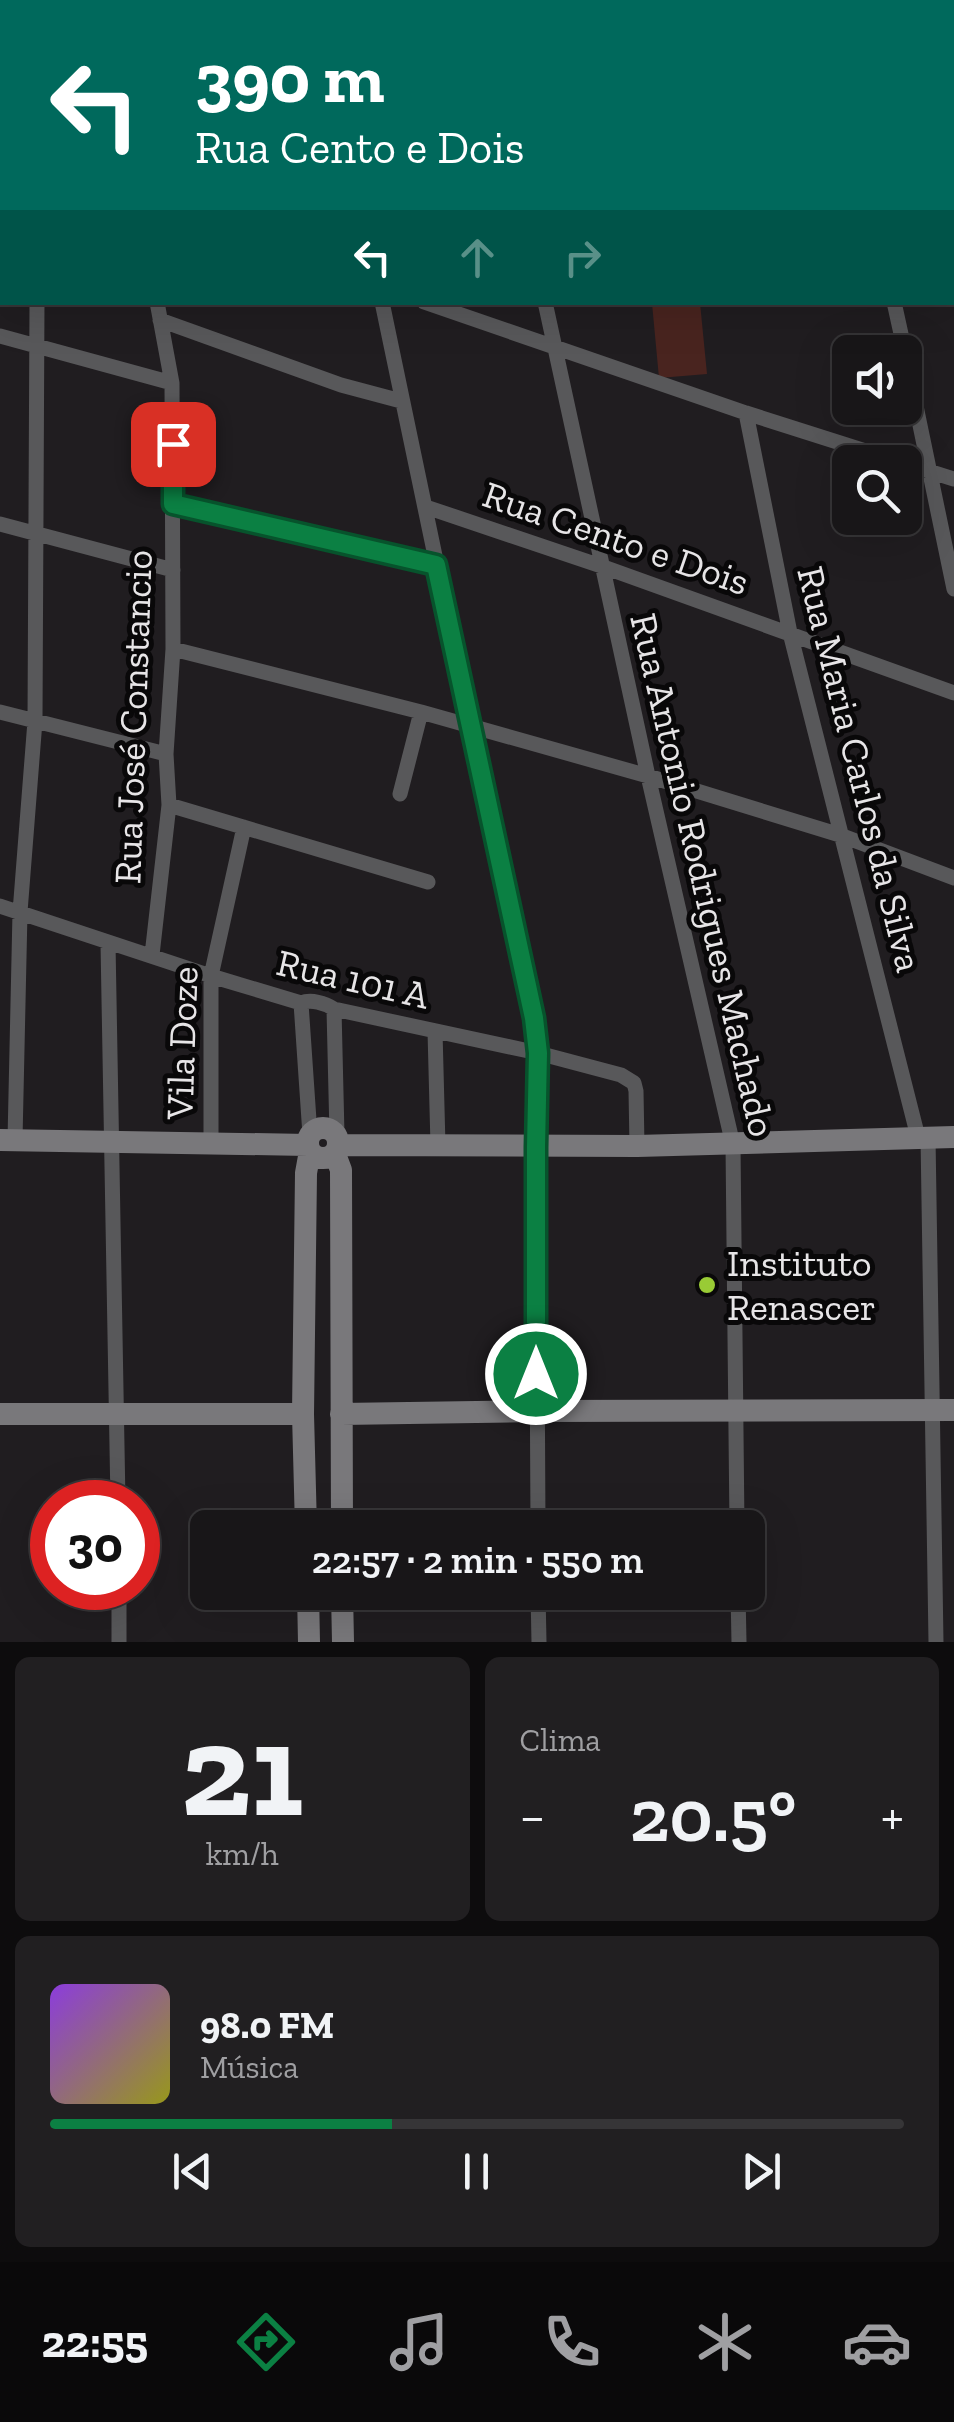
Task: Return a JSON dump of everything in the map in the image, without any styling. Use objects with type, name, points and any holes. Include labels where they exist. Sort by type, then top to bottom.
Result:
[{"type":"main road","points":[[310,1144],[321,1159],[337,1144],[734,1145],[954,1137]]},
{"type":"main road","points":[[8,1140],[310,1144]]},
{"type":"main road","points":[[306,1510],[303,1414],[306,1173],[310,1144]]},
{"type":"main road","points":[[337,1144],[341,1170],[342,1510]]},
{"type":"main road","points":[[303,1414],[311,1399],[322,1395],[334,1399],[341,1414]]},
{"type":"main road","points":[[341,1414],[944,1410]]},
{"type":"main road","points":[[0,1414],[303,1414]]},
{"type":"main road","points":[[308,1610],[309,1642]]},
{"type":"main road","points":[[342,1610],[342,1642]]},
{"type":"street","points":[[8,1140],[35,721],[37,305]]},
{"type":"street","name":"Rua José Constancio","points":[[152,955],[169,806],[166,754],[173,649],[172,383],[158,305]]},
{"type":"street","points":[[383,305],[534,1018],[538,1053],[538,1510]]},
{"type":"street","points":[[433,305],[746,413],[954,479]]},
{"type":"street","name":"Rua Antonio Rodrigues Machado","points":[[545,305],[734,1145],[737,1510]]},
{"type":"street","points":[[895,305],[901,335]]},
{"type":"street","points":[[160,320],[341,385],[401,401]]},
{"type":"street","points":[[0,336],[172,383]]},
{"type":"street","name":"Rua Maria Carlos da Silva","points":[[746,413],[790,634],[840,835],[923,1137],[944,1410],[936,1642]]},
{"type":"street","points":[[921,425],[954,589]]},
{"type":"street","points":[[173,504],[436,565]]},
{"type":"street","name":"Rua Cento e Dois","points":[[426,507],[954,693]]},
{"type":"street","points":[[0,524],[173,570]]},
{"type":"street","points":[[173,649],[470,725],[648,776],[840,835],[954,878]]},
{"type":"street","points":[[0,712],[166,754]]},
{"type":"street","points":[[400,794],[421,712]]},
{"type":"street","points":[[169,806],[428,882]]},
{"type":"street","name":"Vila Doze","points":[[211,1144],[211,976],[244,827]]},
{"type":"street","name":"Rua 101 A","points":[[0,906],[301,1003],[324,1004],[538,1053],[630,1079],[636,1091],[637,1146]]},
{"type":"street","points":[[108,942],[118,1480]]},
{"type":"street","points":[[301,1003],[310,1144]]},
{"type":"street","points":[[334,1009],[337,1144]]},
{"type":"street","points":[[435,1031],[438,1146]]},
{"type":"street","points":[[119,1610],[120,1642]]},
{"type":"street","points":[[538,1610],[539,1642]]},
{"type":"street","points":[[739,1610],[740,1642]]},
{"type":"shaded area","points":[[652,305],[700,305],[707,374],[659,378]]},
{"type":"place","name":"Instituto Renascer","points":[[707,1285]]},
{"type":"route","points":[[173,444],[173,504],[436,565],[534,1018],[538,1053],[536,1374]]}]
